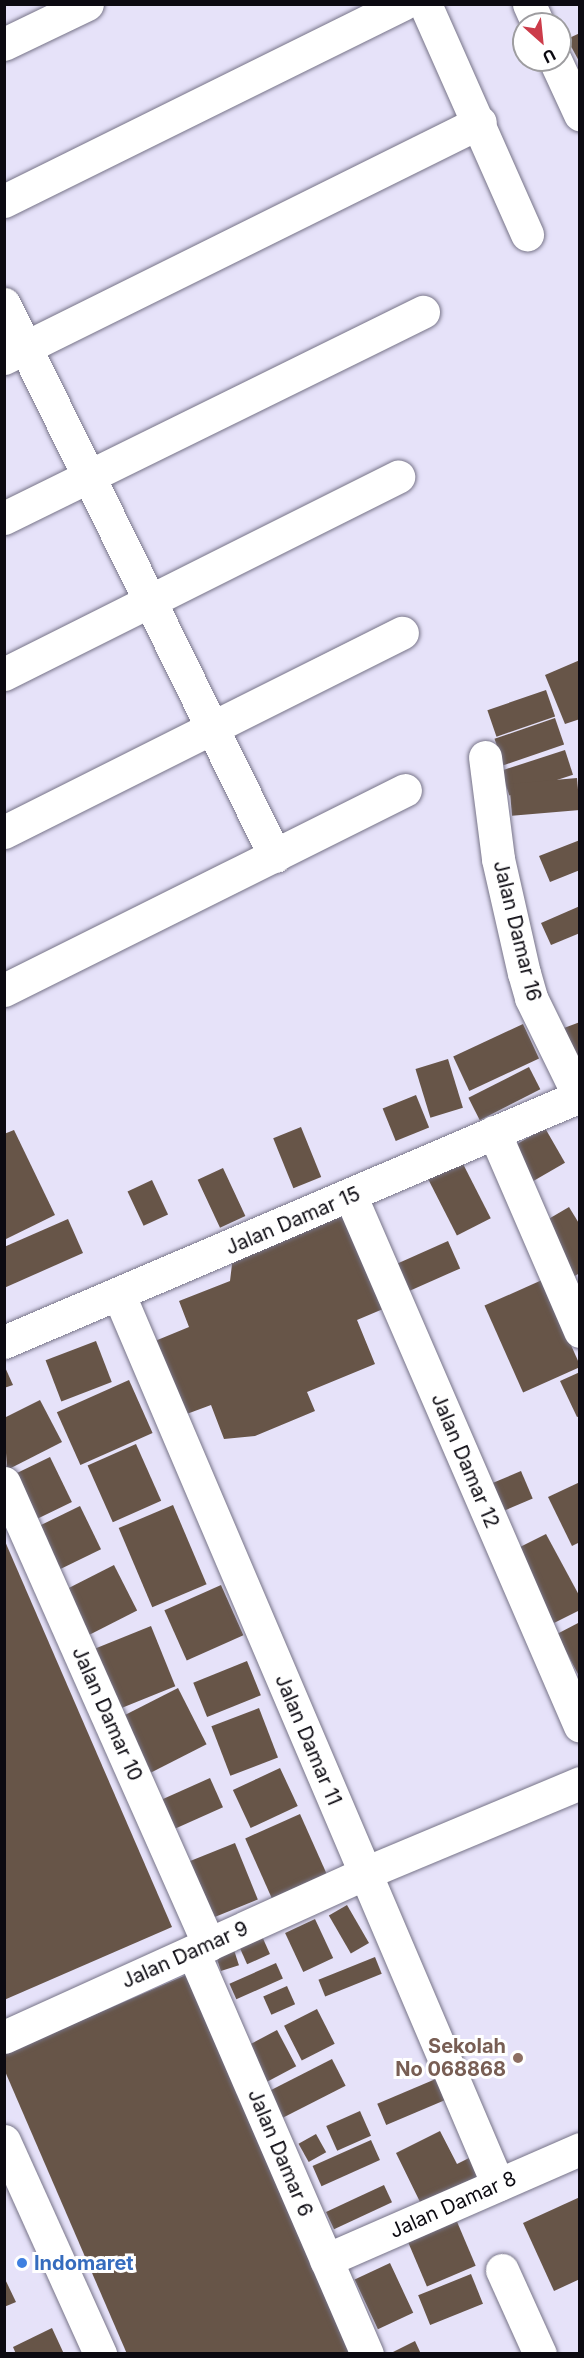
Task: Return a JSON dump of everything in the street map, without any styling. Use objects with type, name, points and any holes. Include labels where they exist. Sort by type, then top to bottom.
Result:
[{"type":"street","points":[[4,44],[87,4]]},
{"type":"street","points":[[4,201],[402,4]]},
{"type":"street","points":[[425,4],[480,122],[527,234]]},
{"type":"street","points":[[560,72],[579,114]]},
{"type":"street","points":[[15,353],[480,122]]},
{"type":"street","points":[[4,304],[15,353],[88,477],[274,856]]},
{"type":"street","points":[[4,518],[423,312]]},
{"type":"street","points":[[4,674],[398,477]]},
{"type":"street","points":[[4,832],[402,633]]},
{"type":"street","name":"Jalan Damar 16","points":[[485,758],[498,859],[524,973],[531,998],[579,1096]]},
{"type":"street","points":[[4,990],[405,790]]},
{"type":"street","name":"Jalan Damar 15","points":[[4,1342],[351,1197],[579,1096]]},
{"type":"street","points":[[494,1132],[579,1331]]},
{"type":"street","name":"Jalan Damar 12","points":[[351,1197],[579,1726]]},
{"type":"street","name":"Jalan Damar 11","points":[[118,1295],[498,2185]]},
{"type":"street","name":"Jalan Damar 10","points":[[4,1483],[201,1948]]},
{"type":"street","name":"Jalan Damar 9","points":[[4,2037],[365,1873],[579,1783]]},
{"type":"street","name":"Jalan Damar 6","points":[[201,1948],[367,2354]]},
{"type":"street","points":[[6,2147],[99,2354]]},
{"type":"street","name":"Jalan Damar 8","points":[[327,2260],[579,2149]]},
{"type":"street","points":[[502,2270],[540,2354]]},
{"type":"building","points":[[580,33],[580,63],[572,48],[572,37]]},
{"type":"building","points":[[580,660],[580,719],[565,724],[545,675]]},
{"type":"building","points":[[546,690],[555,716],[496,737],[487,710]]},
{"type":"building","points":[[555,718],[564,744],[504,765],[494,739]]},
{"type":"building","points":[[565,750],[573,775],[509,795],[501,771]]},
{"type":"building","points":[[577,778],[580,810],[512,816],[509,784]]},
{"type":"building","points":[[580,840],[580,870],[550,882],[539,856]]},
{"type":"building","points":[[580,906],[580,933],[551,945],[541,923]]},
{"type":"building","points":[[580,1022],[580,1065],[564,1028]]},
{"type":"building","points":[[523,1024],[539,1058],[469,1091],[453,1057]]},
{"type":"building","points":[[448,1059],[463,1108],[430,1118],[415,1069]]},
{"type":"building","points":[[529,1067],[540,1089],[480,1120],[468,1098]]},
{"type":"building","points":[[416,1095],[429,1127],[396,1141],[383,1108]]},
{"type":"building","points":[[301,1127],[321,1177],[293,1188],[273,1138]]},
{"type":"building","points":[[545,1128],[565,1163],[528,1184],[508,1150]]},
{"type":"building","points":[[14,1130],[55,1215],[4,1240],[4,1134]]},
{"type":"building","points":[[459,1156],[491,1218],[457,1236],[425,1173]]},
{"type":"building","points":[[223,1168],[245,1216],[220,1228],[198,1180]]},
{"type":"building","points":[[152,1180],[168,1214],[144,1226],[128,1191]]},
{"type":"building","points":[[569,1207],[580,1225],[580,1273],[571,1278],[540,1224]]},
{"type":"building","points":[[342,1211],[383,1309],[357,1320],[375,1364],[307,1392],[315,1411],[255,1436],[224,1439],[211,1405],[184,1415],[155,1341],[189,1327],[179,1301],[230,1281],[233,1256]]},
{"type":"building","points":[[68,1219],[83,1253],[4,1288],[4,1247]]},
{"type":"building","points":[[448,1241],[460,1268],[404,1294],[391,1266]]},
{"type":"building","points":[[542,1280],[580,1367],[523,1392],[484,1306]]},
{"type":"building","points":[[96,1341],[112,1382],[61,1401],[46,1360]]},
{"type":"building","points":[[4,1365],[13,1385],[4,1388]]},
{"type":"building","points":[[580,1372],[580,1416],[577,1417],[560,1381]]},
{"type":"building","points":[[129,1380],[153,1433],[80,1465],[57,1412]]},
{"type":"building","points":[[40,1400],[62,1442],[7,1470],[4,1418]]},
{"type":"building","points":[[136,1444],[161,1501],[113,1522],[88,1466]]},
{"type":"building","points":[[50,1457],[72,1502],[33,1521],[11,1476]]},
{"type":"building","points":[[521,1471],[533,1499],[498,1513],[486,1486]]},
{"type":"building","points":[[580,1482],[580,1542],[572,1546],[548,1497]]},
{"type":"building","points":[[173,1505],[207,1584],[152,1607],[119,1528]]},
{"type":"building","points":[[80,1506],[101,1549],[54,1572],[33,1529]]},
{"type":"building","points":[[546,1534],[580,1597],[580,1610],[554,1623],[514,1550]]},
{"type":"building","points":[[4,1539],[172,1927],[4,2000]]},
{"type":"building","points":[[114,1565],[137,1610],[85,1637],[61,1592]]},
{"type":"building","points":[[221,1585],[243,1635],[187,1660],[164,1610]]},
{"type":"building","points":[[580,1622],[580,1678],[557,1634]]},
{"type":"building","points":[[151,1626],[175,1686],[114,1711],[90,1651]]},
{"type":"building","points":[[247,1661],[261,1695],[207,1717],[193,1683]]},
{"type":"building","points":[[178,1688],[207,1744],[149,1774],[120,1718]]},
{"type":"building","points":[[259,1708],[278,1757],[230,1776],[211,1726]]},
{"type":"building","points":[[280,1768],[298,1806],[251,1828],[233,1790]]},
{"type":"building","points":[[210,1778],[223,1807],[168,1832],[155,1802]]},
{"type":"building","points":[[300,1814],[328,1877],[273,1901],[245,1838]]},
{"type":"building","points":[[235,1843],[258,1900],[203,1922],[180,1865]]},
{"type":"building","points":[[347,1905],[369,1943],[351,1954],[329,1916]]},
{"type":"building","points":[[315,1919],[333,1958],[303,1972],[285,1933]]},
{"type":"building","points":[[261,1934],[270,1954],[247,1964],[238,1944]]},
{"type":"building","points":[[234,1950],[239,1965],[221,1971],[216,1956]]},
{"type":"building","points":[[375,1957],[382,1974],[325,1997],[318,1980]]},
{"type":"building","points":[[276,1963],[283,1979],[236,1999],[229,1984]]},
{"type":"building","points":[[186,1975],[350,2354],[127,2354],[4,2069],[4,2054]]},
{"type":"building","points":[[287,1986],[295,2004],[271,2015],[263,1997]]},
{"type":"building","points":[[317,2009],[335,2044],[302,2061],[284,2026]]},
{"type":"building","points":[[277,2030],[296,2066],[267,2082],[248,2045]]},
{"type":"building","points":[[332,2059],[346,2086],[278,2120],[264,2094]]},
{"type":"building","points":[[438,2078],[447,2099],[386,2125],[377,2104]]},
{"type":"building","points":[[360,2111],[371,2136],[337,2151],[326,2126]]},
{"type":"building","points":[[440,2131],[457,2164],[473,2156],[483,2176],[422,2206],[396,2153]]},
{"type":"building","points":[[316,2134],[326,2152],[309,2162],[299,2144]]},
{"type":"building","points":[[371,2140],[380,2160],[321,2186],[313,2166]]},
{"type":"building","points":[[384,2185],[392,2202],[334,2229],[326,2212]]},
{"type":"building","points":[[580,2197],[580,2279],[554,2291],[523,2223]]},
{"type":"building","points":[[455,2217],[476,2266],[427,2286],[406,2238]]},
{"type":"building","points":[[390,2263],[413,2313],[378,2329],[355,2279]]},
{"type":"building","points":[[471,2274],[483,2304],[430,2325],[418,2295]]},
{"type":"building","points":[[4,2277],[16,2302],[4,2307]]},
{"type":"building","points":[[52,2328],[64,2354],[16,2354],[13,2347]]},
{"type":"building","points":[[415,2341],[421,2354],[389,2354]]},
{"type":"place","name":"Sekolah No 068868","points":[[518,2058]]},
{"type":"place","name":"Indomaret","points":[[22,2263]]}]
